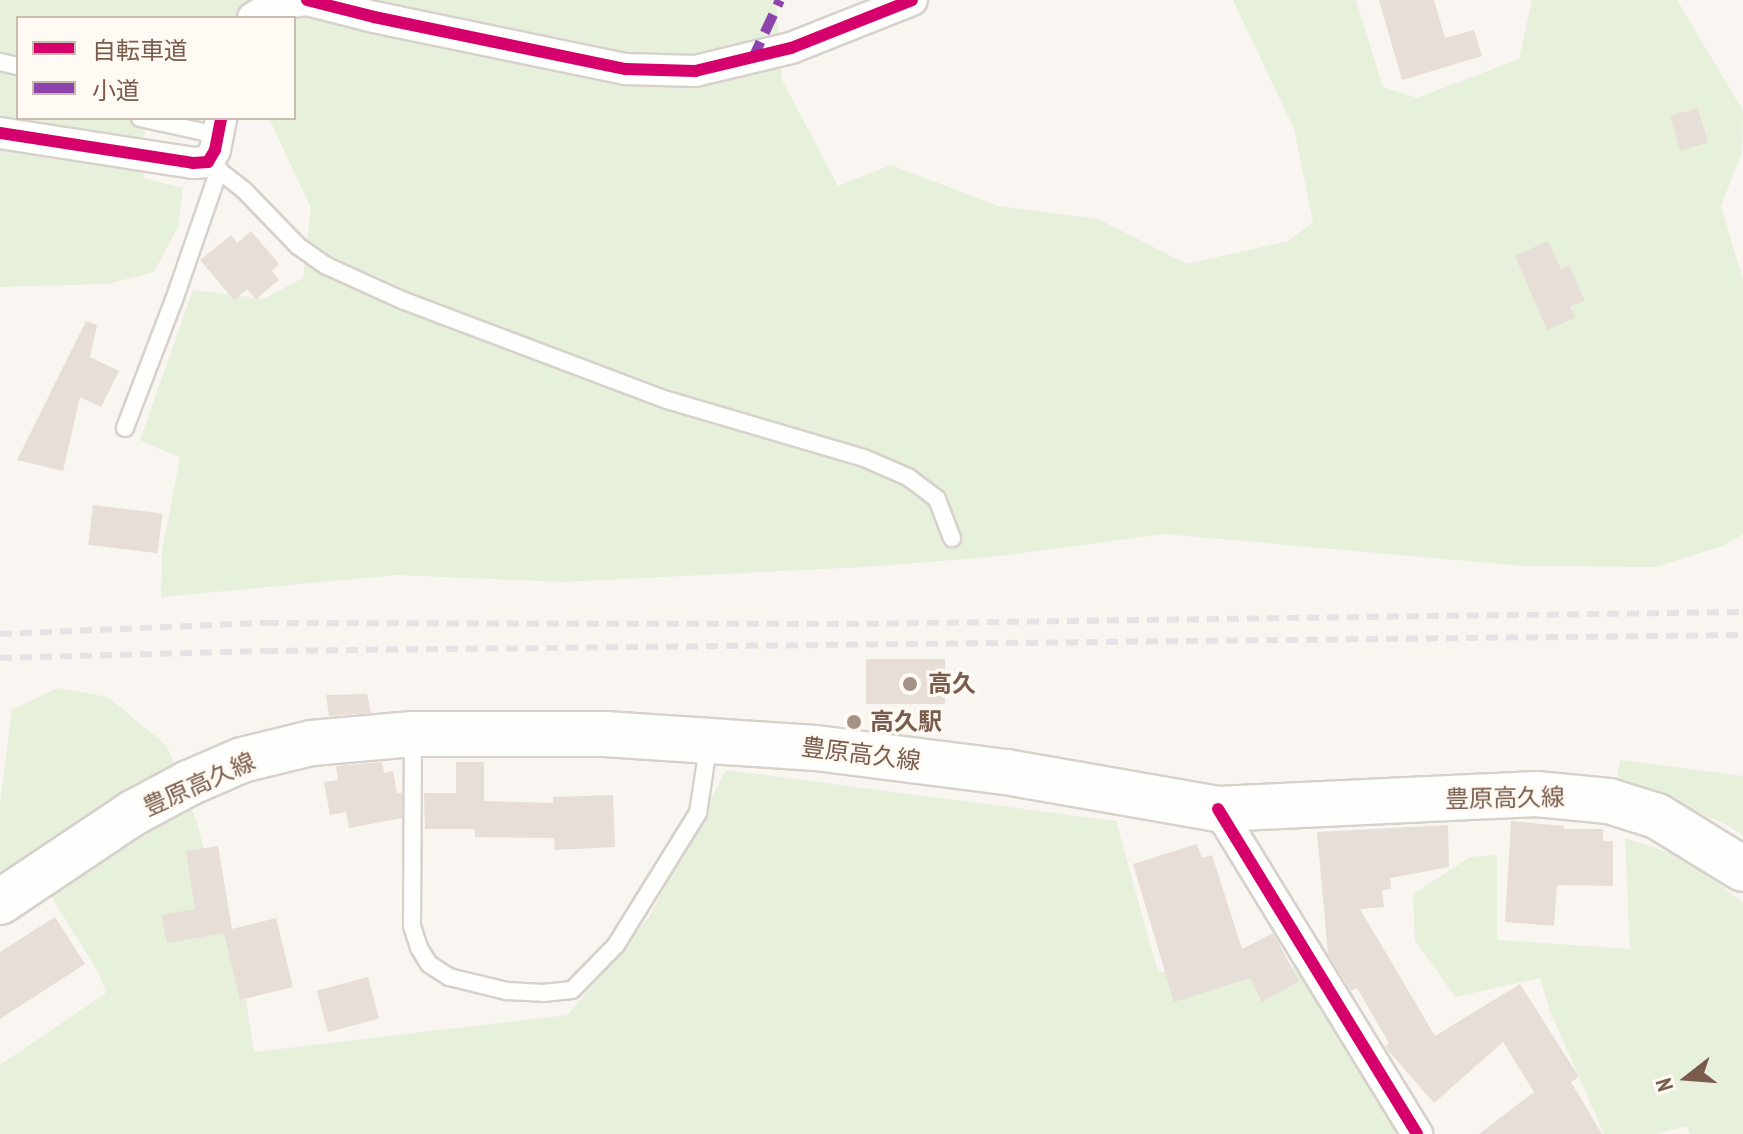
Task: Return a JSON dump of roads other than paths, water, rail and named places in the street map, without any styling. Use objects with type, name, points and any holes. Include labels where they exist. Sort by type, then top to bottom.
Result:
[{"type":"main road","name":"豊原高久線","points":[[0,902],[133,813],[189,783],[242,760],[312,743],[413,734],[605,734],[816,748],[1006,772],[1218,809],[1536,794],[1609,801],[1657,816],[1743,869]]},
{"type":"street","points":[[256,16],[275,4],[307,0],[374,17],[626,69],[695,71],[791,48],[912,0]]},
{"type":"street","points":[[0,133],[193,163],[216,146]]},
{"type":"street","points":[[1218,809],[1417,1134]]},
{"type":"lane","points":[[145,120],[216,146],[244,190],[298,246],[327,266],[402,300],[667,400],[864,458],[908,477],[937,499],[952,538]]},
{"type":"lane","points":[[125,428],[174,300],[216,146]]},
{"type":"lane","points":[[413,734],[412,926],[419,948],[429,964],[449,977],[507,991],[543,993],[572,990],[616,945],[698,813],[709,740]]},
{"type":"railway","points":[[0,634],[267,623],[847,624],[1743,612]]},
{"type":"railway","points":[[0,658],[266,651],[1743,635]]},
{"type":"place","name":"高久","points":[[910,684]]},
{"type":"place","name":"高久駅","points":[[854,722]]}]
